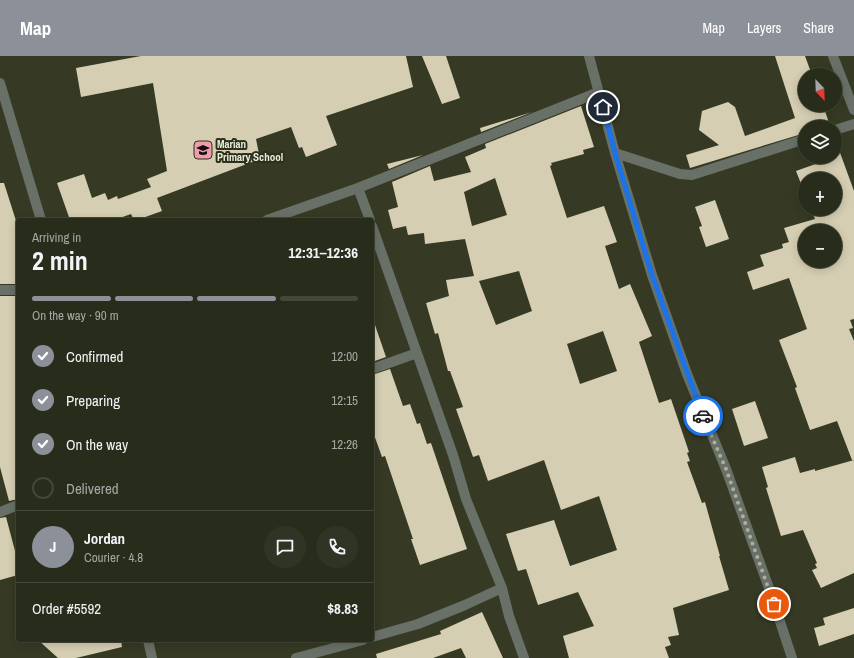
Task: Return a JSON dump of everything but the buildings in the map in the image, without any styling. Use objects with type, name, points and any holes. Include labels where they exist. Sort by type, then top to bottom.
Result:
[{"type":"street","points":[[588,56],[615,153],[652,275],[701,411],[726,469],[770,590],[792,658]]},
{"type":"street","points":[[833,56],[854,110]]},
{"type":"street","points":[[0,83],[40,218]]},
{"type":"street","points":[[273,218],[358,188],[599,92]]},
{"type":"street","points":[[842,128],[854,124]]},
{"type":"street","points":[[615,153],[680,174],[692,175],[798,141]]},
{"type":"street","points":[[358,188],[369,218]]},
{"type":"street","points":[[374,232],[453,455],[466,499],[502,588],[509,616],[524,658]]},
{"type":"street","points":[[0,290],[16,290]]},
{"type":"street","points":[[374,368],[417,354]]},
{"type":"street","points":[[0,512],[16,507]]},
{"type":"street","points":[[374,637],[418,624],[502,588]]},
{"type":"street","points":[[148,642],[152,658]]},
{"type":"street","points":[[296,658],[356,642]]},
{"type":"way so far","points":[[703,416],[726,469],[774,604]]},
{"type":"place","name":"Marian Primary School","points":[[203,150]]},
{"type":"route","points":[[603,107],[615,153],[652,275],[703,416]]}]
